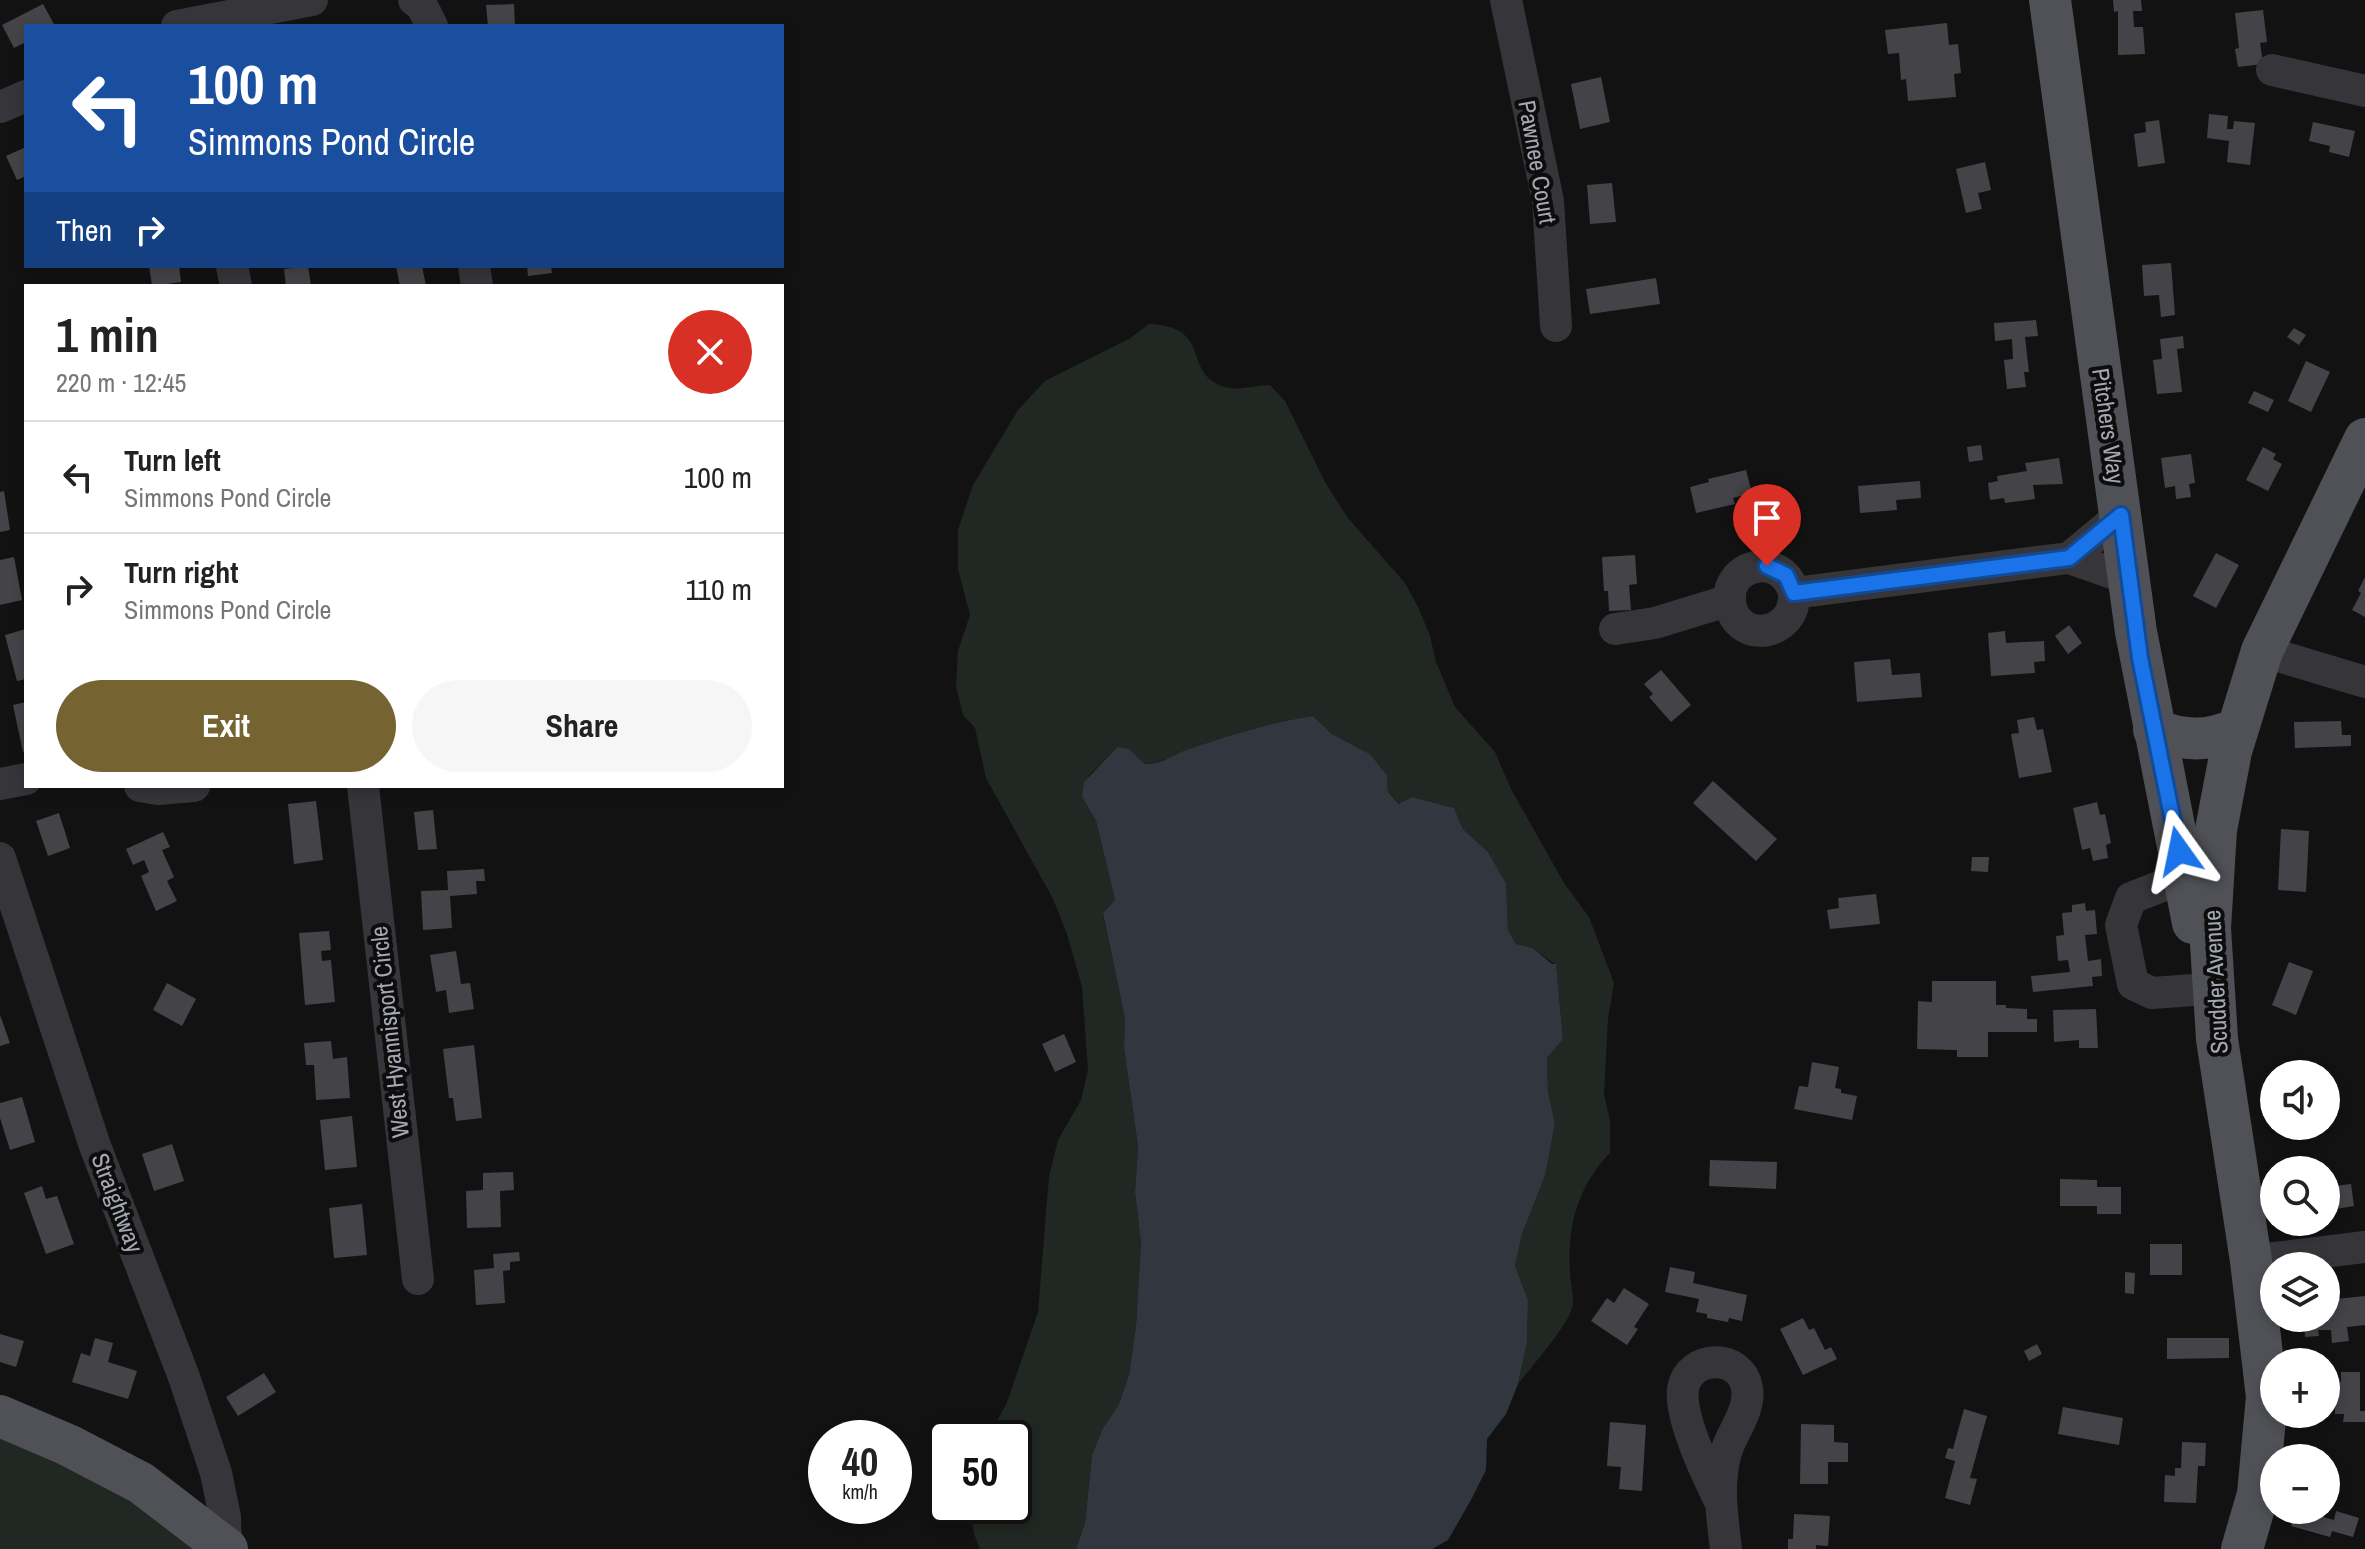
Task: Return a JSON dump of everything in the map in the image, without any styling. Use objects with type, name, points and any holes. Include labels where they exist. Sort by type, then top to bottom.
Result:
[{"type":"main road","name":"Pitchers Way","points":[[2050,0],[2129,579],[2162,772],[2217,1039]]},
{"type":"main road","name":"Scudder Avenue","points":[[2242,1549],[2258,1494],[2267,1397],[2251,1261],[2217,1039],[2210,928],[2216,830],[2237,729],[2262,651],[2365,439]]},
{"type":"main road","points":[[2154,730],[2200,740],[2237,729]]},
{"type":"main road","points":[[2162,772],[2226,772]]},
{"type":"main road","points":[[0,1416],[68,1445],[141,1483],[226,1549]]},
{"type":"street","points":[[189,24],[312,0]]},
{"type":"street","points":[[414,0],[422,6],[431,24]]},
{"type":"street","name":"Pawnee Court","points":[[1506,0],[1548,201],[1556,326]]},
{"type":"street","points":[[2272,70],[2365,91]]},
{"type":"street","points":[[0,107],[24,97]]},
{"type":"street","points":[[2069,558],[2121,515]]},
{"type":"street","points":[[1794,593],[2069,558],[2129,579]]},
{"type":"street","points":[[1761,566],[1780,571],[1790,581],[1794,593],[1794,607],[1786,620],[1767,631],[1753,630],[1740,622],[1730,600],[1737,577],[1748,569],[1761,566]]},
{"type":"street","points":[[1615,629],[1655,623],[1730,600]]},
{"type":"street","points":[[2262,651],[2365,682]]},
{"type":"street","points":[[0,784],[24,779]]},
{"type":"street","name":"West Hyannisport Circle","points":[[363,788],[418,1279]]},
{"type":"street","name":"Straightway","points":[[0,858],[95,1146],[184,1377],[216,1473],[225,1517],[226,1549]]},
{"type":"street","points":[[2185,877],[2131,898],[2121,925],[2133,984],[2152,993],[2207,989]]},
{"type":"street","points":[[2251,1261],[2365,1247]]},
{"type":"street","points":[[1719,1499],[1726,1549]]},
{"type":"shaded area","points":[[1149,324],[1169,327],[1190,341],[1204,372],[1212,381],[1230,388],[1270,385],[1285,401],[1325,482],[1347,517],[1405,583],[1430,636],[1436,662],[1455,707],[1495,752],[1511,789],[1564,883],[1589,917],[1614,983],[1608,1019],[1604,1094],[1610,1120],[1610,1153],[1582,1193],[1573,1223],[1570,1275],[1573,1300],[1569,1316],[1518,1384],[1527,1343],[1528,1300],[1515,1266],[1522,1234],[1545,1176],[1555,1124],[1548,1091],[1547,1058],[1563,1038],[1556,965],[1533,948],[1516,944],[1508,930],[1506,883],[1488,852],[1463,829],[1454,808],[1412,797],[1400,804],[1388,792],[1387,775],[1370,754],[1332,734],[1313,716],[1249,730],[1151,764],[1145,764],[1137,756],[1117,747],[1089,775],[1082,797],[1096,821],[1115,900],[1103,914],[1125,1019],[1124,1048],[1138,1146],[1135,1192],[1141,1243],[1136,1326],[1129,1375],[1119,1404],[1102,1430],[1092,1455],[1085,1523],[1076,1549],[980,1549],[973,1524],[1032,1524],[1032,1420],[997,1420],[1006,1405],[1038,1312],[1049,1177],[1058,1140],[1081,1100],[1088,1070],[1082,987],[1067,934],[1053,899],[986,778],[975,728],[963,715],[956,686],[958,651],[970,615],[958,569],[958,530],[973,485],[1018,410],[1045,381],[1129,339]]},
{"type":"shaded area","points":[[1313,716],[1332,734],[1370,754],[1387,775],[1388,792],[1399,804],[1412,797],[1454,808],[1463,829],[1488,852],[1506,883],[1508,930],[1516,944],[1533,948],[1556,964],[1563,1039],[1547,1058],[1548,1091],[1555,1124],[1545,1176],[1522,1234],[1515,1266],[1528,1300],[1527,1343],[1518,1384],[1506,1414],[1487,1439],[1486,1470],[1471,1500],[1448,1540],[1432,1549],[1076,1549],[1085,1523],[1092,1455],[1102,1430],[1119,1404],[1129,1375],[1136,1326],[1141,1243],[1135,1192],[1138,1146],[1124,1048],[1125,1019],[1103,913],[1115,900],[1096,821],[1082,797],[1084,782],[1117,747],[1129,749],[1145,764],[1151,764],[1233,735]]},
{"type":"shaded area","points":[[0,1434],[128,1496],[199,1549],[0,1549]]},
{"type":"building","points":[[2113,0],[2141,0],[2142,11],[2133,11],[2134,27],[2143,27],[2145,54],[2118,55],[2118,11],[2114,12]]},
{"type":"building","points":[[43,4],[54,24],[24,24],[24,43],[14,48],[2,25]]},
{"type":"building","points":[[514,4],[515,24],[488,24],[486,5]]},
{"type":"building","points":[[2263,10],[2267,42],[2260,43],[2263,64],[2238,67],[2235,13]]},
{"type":"building","points":[[1947,23],[1949,45],[1958,44],[1961,73],[1954,74],[1956,97],[1908,101],[1906,79],[1901,80],[1899,53],[1888,54],[1885,30]]},
{"type":"building","points":[[1601,77],[1610,122],[1580,129],[1571,84]]},
{"type":"building","points":[[2209,114],[2228,116],[2227,129],[2233,129],[2234,121],[2255,123],[2250,165],[2227,162],[2229,141],[2207,138]]},
{"type":"building","points":[[2159,120],[2165,163],[2138,167],[2134,134],[2146,132],[2145,122]]},
{"type":"building","points":[[2313,122],[2355,131],[2349,157],[2329,152],[2330,146],[2309,141]]},
{"type":"building","points":[[24,148],[24,177],[17,180],[6,156]]},
{"type":"building","points":[[1985,162],[1991,190],[1978,193],[1982,209],[1966,213],[1956,169]]},
{"type":"building","points":[[1612,183],[1616,222],[1590,224],[1587,185]]},
{"type":"building","points":[[2171,263],[2175,315],[2161,317],[2159,295],[2144,296],[2142,265]]},
{"type":"building","points":[[149,268],[179,268],[181,282],[152,284]]},
{"type":"building","points":[[308,268],[311,284],[286,284],[284,269]]},
{"type":"building","points":[[396,268],[422,268],[426,284],[400,284]]},
{"type":"building","points":[[527,268],[551,268],[552,273],[528,276]]},
{"type":"building","points":[[1656,278],[1660,304],[1590,314],[1586,289]]},
{"type":"building","points":[[2036,320],[2038,336],[2025,337],[2029,372],[2024,372],[2026,387],[2007,389],[2004,360],[2013,359],[2012,339],[1995,341],[1994,323]]},
{"type":"building","points":[[2294,328],[2306,335],[2299,345],[2287,337]]},
{"type":"building","points":[[2183,336],[2184,348],[2177,349],[2182,392],[2157,394],[2153,360],[2162,359],[2160,339]]},
{"type":"building","points":[[2306,361],[2330,372],[2311,412],[2288,401]]},
{"type":"building","points":[[2254,391],[2274,400],[2268,412],[2248,403]]},
{"type":"building","points":[[1981,445],[1983,460],[1969,462],[1967,447]]},
{"type":"building","points":[[2263,447],[2276,454],[2273,459],[2282,464],[2268,491],[2246,480]]},
{"type":"building","points":[[2191,454],[2195,483],[2189,484],[2191,497],[2176,499],[2175,486],[2165,488],[2161,458]]},
{"type":"building","points":[[2059,458],[2063,484],[2033,485],[2035,499],[2005,503],[2004,498],[1990,500],[1988,483],[1998,481],[1997,476],[2027,471],[2025,463]]},
{"type":"building","points":[[1746,470],[1752,493],[1733,498],[1735,504],[1696,513],[1690,487],[1709,482],[1708,479]]},
{"type":"building","points":[[1920,481],[1921,498],[1896,500],[1897,510],[1860,513],[1858,486]]},
{"type":"building","points":[[4,491],[10,530],[0,532],[0,492]]},
{"type":"building","points":[[2216,553],[2239,565],[2216,608],[2193,596]]},
{"type":"building","points":[[1635,555],[1637,584],[1629,585],[1631,610],[1609,611],[1602,557]]},
{"type":"building","points":[[14,557],[22,600],[0,605],[0,560]]},
{"type":"building","points":[[2365,577],[2365,617],[2352,610]]},
{"type":"building","points":[[2069,625],[2082,643],[2068,654],[2055,636]]},
{"type":"building","points":[[24,630],[24,679],[17,681],[5,635]]},
{"type":"building","points":[[2005,631],[2006,643],[2044,641],[2045,661],[2034,662],[2035,673],[1991,676],[1988,633]]},
{"type":"building","points":[[1890,659],[1892,675],[1920,673],[1922,697],[1857,702],[1854,662]]},
{"type":"building","points":[[1661,670],[1691,705],[1671,722],[1649,697],[1653,694],[1644,684]]},
{"type":"building","points":[[24,702],[23,752],[13,705]]},
{"type":"building","points":[[2034,717],[2037,730],[2043,729],[2052,772],[2019,778],[2011,734],[2019,733],[2017,720]]},
{"type":"building","points":[[2341,721],[2342,735],[2351,735],[2351,746],[2295,748],[2294,722]]},
{"type":"building","points":[[1713,781],[1777,839],[1756,861],[1693,803]]},
{"type":"building","points":[[316,801],[323,860],[294,864],[288,804]]},
{"type":"building","points":[[2097,802],[2100,815],[2105,814],[2111,843],[2106,845],[2108,858],[2093,861],[2090,848],[2082,850],[2073,808]]},
{"type":"building","points":[[433,810],[437,849],[418,850],[414,812]]},
{"type":"building","points":[[59,813],[70,848],[48,856],[36,821]]},
{"type":"building","points":[[2281,829],[2309,831],[2306,892],[2278,890]]},
{"type":"building","points":[[163,832],[170,847],[162,850],[174,877],[167,881],[177,901],[156,911],[141,876],[149,872],[144,860],[133,865],[126,849]]},
{"type":"building","points":[[1972,857],[1989,857],[1988,872],[1971,871]]},
{"type":"building","points":[[484,869],[485,881],[476,881],[477,894],[450,896],[452,928],[423,930],[421,891],[448,890],[447,871]]},
{"type":"building","points":[[1876,894],[1880,924],[1830,929],[1827,910],[1839,908],[1838,898]]},
{"type":"building","points":[[2085,903],[2086,911],[2095,910],[2097,934],[2085,935],[2088,961],[2101,959],[2102,976],[2092,977],[2093,986],[2033,992],[2031,976],[2070,972],[2068,960],[2058,961],[2056,936],[2064,935],[2062,913],[2072,912],[2072,905]]},
{"type":"building","points":[[329,931],[331,950],[321,951],[322,961],[331,960],[335,1002],[305,1005],[299,933]]},
{"type":"building","points":[[456,951],[461,984],[470,983],[474,1009],[449,1013],[446,990],[436,992],[430,955]]},
{"type":"building","points":[[2289,962],[2313,971],[2296,1015],[2272,1005]]},
{"type":"building","points":[[1932,981],[1996,981],[1996,1005],[2027,1009],[2027,1019],[2037,1019],[2037,1032],[1988,1032],[1988,1057],[1957,1057],[1957,1050],[1917,1049],[1918,1001],[1932,1002]]},
{"type":"building","points":[[167,983],[196,999],[182,1026],[153,1010]]},
{"type":"building","points":[[2096,1009],[2098,1048],[2079,1048],[2079,1040],[2054,1042],[2053,1010]]},
{"type":"building","points":[[0,1015],[10,1043],[0,1046]]},
{"type":"building","points":[[1064,1034],[1076,1062],[1055,1072],[1042,1044]]},
{"type":"building","points":[[331,1041],[333,1059],[347,1057],[350,1098],[316,1100],[314,1065],[306,1065],[304,1043]]},
{"type":"building","points":[[474,1045],[482,1118],[456,1121],[453,1098],[449,1098],[443,1049]]},
{"type":"building","points":[[1812,1062],[1839,1067],[1835,1088],[1841,1089],[1841,1093],[1857,1096],[1852,1120],[1794,1109],[1799,1086],[1808,1087]]},
{"type":"building","points":[[22,1097],[35,1142],[10,1150],[0,1118],[0,1103]]},
{"type":"building","points":[[352,1116],[357,1167],[325,1170],[320,1120]]},
{"type":"building","points":[[172,1144],[184,1181],[154,1191],[142,1154]]},
{"type":"building","points":[[1710,1160],[1777,1162],[1776,1189],[1709,1186]]},
{"type":"building","points":[[513,1172],[514,1190],[500,1191],[501,1227],[467,1228],[466,1191],[483,1190],[483,1173]]},
{"type":"building","points":[[2060,1179],[2097,1180],[2097,1187],[2121,1187],[2121,1214],[2097,1214],[2097,1206],[2060,1206]]},
{"type":"building","points":[[2351,1184],[2354,1206],[2340,1208],[2340,1185]]},
{"type":"building","points":[[42,1186],[46,1199],[57,1196],[74,1244],[46,1254],[24,1193]]},
{"type":"building","points":[[362,1204],[367,1255],[334,1258],[329,1208]]},
{"type":"building","points":[[2150,1244],[2182,1244],[2182,1275],[2150,1275]]},
{"type":"building","points":[[519,1252],[520,1261],[510,1262],[510,1270],[503,1271],[505,1303],[476,1305],[474,1270],[494,1268],[493,1254]]},
{"type":"building","points":[[1670,1267],[1695,1272],[1693,1283],[1747,1295],[1742,1321],[1707,1318],[1707,1314],[1696,1312],[1699,1299],[1665,1292]]},
{"type":"building","points":[[2125,1272],[2135,1273],[2134,1294],[2125,1293]]},
{"type":"building","points":[[1624,1288],[1649,1304],[1627,1345],[1591,1321],[1607,1298],[1614,1303]]},
{"type":"building","points":[[2365,1296],[2365,1325],[2347,1327],[2349,1341],[2332,1343],[2331,1332],[2340,1332],[2340,1299]]},
{"type":"building","points":[[1803,1318],[1809,1330],[1814,1328],[1825,1350],[1831,1347],[1837,1359],[1803,1375],[1780,1329]]},
{"type":"building","points":[[2305,1332],[2318,1332],[2319,1336],[2305,1337]]},
{"type":"building","points":[[0,1334],[24,1341],[16,1367],[0,1362]]},
{"type":"building","points":[[95,1338],[113,1343],[108,1362],[137,1371],[128,1399],[72,1382],[81,1353],[90,1356]]},
{"type":"building","points":[[2167,1338],[2229,1338],[2229,1358],[2167,1359]]},
{"type":"building","points":[[2037,1344],[2042,1354],[2029,1361],[2024,1351]]},
{"type":"building","points":[[2341,1372],[2360,1372],[2360,1411],[2365,1411],[2365,1422],[2343,1422],[2344,1414],[2340,1414]]},
{"type":"building","points":[[264,1373],[276,1392],[238,1416],[226,1397]]},
{"type":"building","points":[[2063,1407],[2123,1418],[2119,1445],[2058,1434]]},
{"type":"building","points":[[1964,1409],[1987,1416],[1970,1478],[1977,1479],[1970,1505],[1945,1498],[1955,1461],[1945,1458],[1948,1448],[1953,1449]]},
{"type":"building","points":[[1610,1422],[1646,1425],[1642,1491],[1619,1489],[1621,1467],[1607,1466]]},
{"type":"building","points":[[1801,1424],[1834,1425],[1834,1442],[1848,1443],[1848,1462],[1828,1462],[1828,1484],[1800,1484]]},
{"type":"building","points":[[2182,1442],[2206,1443],[2205,1466],[2198,1466],[2196,1503],[2164,1502],[2165,1475],[2175,1476],[2175,1468],[2181,1468]]},
{"type":"building","points":[[2340,1512],[2359,1518],[2353,1537],[2332,1531],[2330,1537],[2291,1526],[2340,1524]]},
{"type":"building","points":[[1794,1514],[1830,1516],[1828,1546],[1788,1549],[1788,1539],[1793,1539]]},
{"type":"route","points":[[1767,566],[1786,575],[1794,593],[2069,558],[2121,515],[2140,658],[2179,851]]}]
